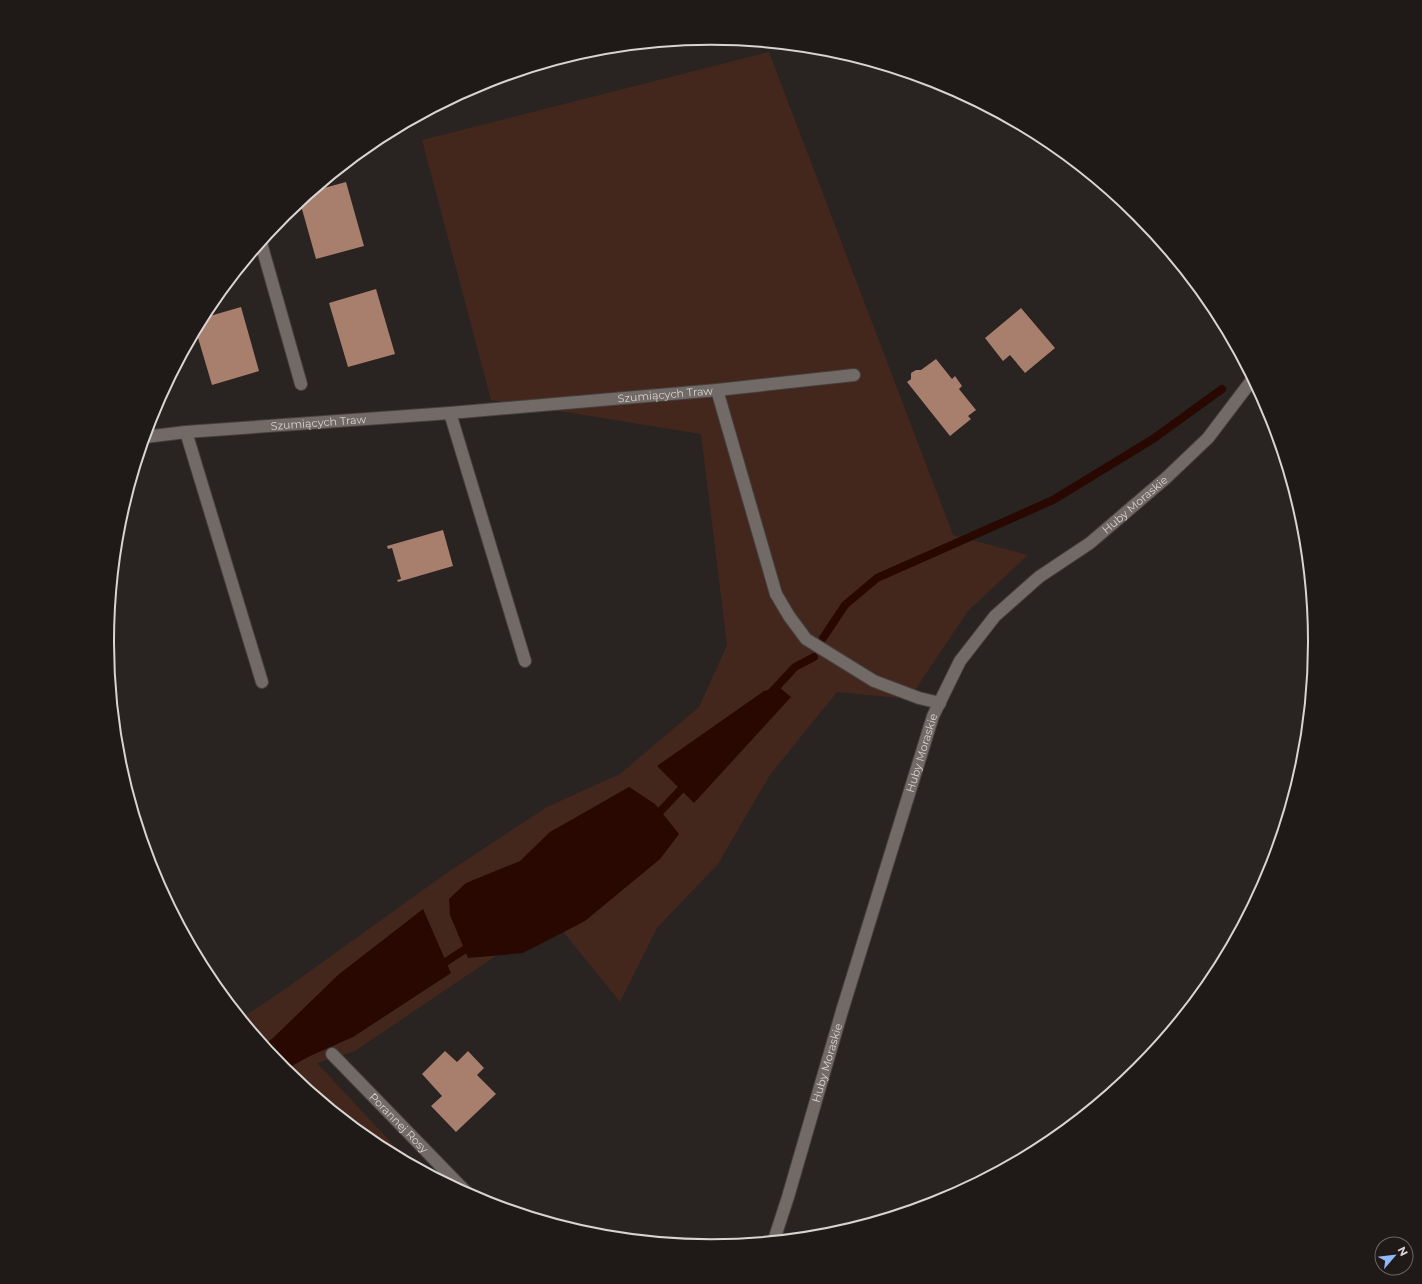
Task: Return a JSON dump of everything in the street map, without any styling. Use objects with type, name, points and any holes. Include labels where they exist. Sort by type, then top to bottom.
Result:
[{"type":"street","points":[[262,248],[301,384]]},
{"type":"street","points":[[717,390],[854,375]]},
{"type":"street","name":"Huby Moraskie","points":[[776,1235],[842,1011],[933,716],[960,661],[995,616],[1039,577],[1090,543],[1166,478],[1208,438],[1249,384]]},
{"type":"street","name":"Szumiących Traw","points":[[151,436],[186,432],[450,413],[717,390],[776,594],[789,616],[806,639],[874,681],[940,704]]},
{"type":"street","points":[[450,413],[525,661]]},
{"type":"street","points":[[186,432],[262,682]]},
{"type":"street","name":"Porannej Rosy","points":[[332,1054],[455,1181]]},
{"type":"shaded area","points":[[769,52],[953,535],[1028,555],[968,611],[909,699],[837,692],[770,775],[718,864],[657,928],[620,1002],[552,918],[355,1051],[317,1063],[399,1151],[348,1116],[317,1091],[262,1036],[246,1016],[288,987],[448,872],[547,807],[620,774],[699,707],[727,645],[701,434],[491,400],[422,140]]},
{"type":"shaded area","points":[[779,687],[791,697],[694,803],[657,766],[764,691]]},
{"type":"shaded area","points":[[629,787],[655,804],[679,834],[660,859],[585,921],[523,953],[468,958],[450,915],[449,899],[466,883],[520,861],[550,832]]},
{"type":"shaded area","points":[[423,909],[451,973],[353,1037],[308,1057],[291,1066],[268,1042],[338,975]]},
{"type":"building","points":[[346,182],[364,246],[316,259],[302,208],[323,188]]},
{"type":"building","points":[[376,289],[395,354],[348,367],[329,303]]},
{"type":"building","points":[[241,307],[259,371],[212,385],[198,337],[211,316]]},
{"type":"building","points":[[1021,308],[1055,348],[1025,373],[1010,355],[1003,361],[985,338]]},
{"type":"building","points":[[936,359],[952,379],[955,376],[962,386],[959,389],[976,410],[968,416],[971,419],[950,436],[907,382],[911,379],[911,373],[916,370],[921,370]]},
{"type":"building","points":[[443,530],[453,566],[398,582],[397,580],[401,579],[392,548],[388,549],[387,546]]},
{"type":"building","points":[[445,1051],[457,1062],[468,1051],[484,1068],[477,1075],[496,1094],[456,1132],[431,1106],[442,1096],[422,1074]]},
{"type":"waterway","points":[[823,638],[845,605],[877,578],[1053,500],[1153,439],[1222,389]]},
{"type":"waterway","points":[[768,696],[795,667],[814,657]]},
{"type":"waterway","points":[[653,819],[688,782]]},
{"type":"waterway","points":[[438,967],[473,944]]}]
